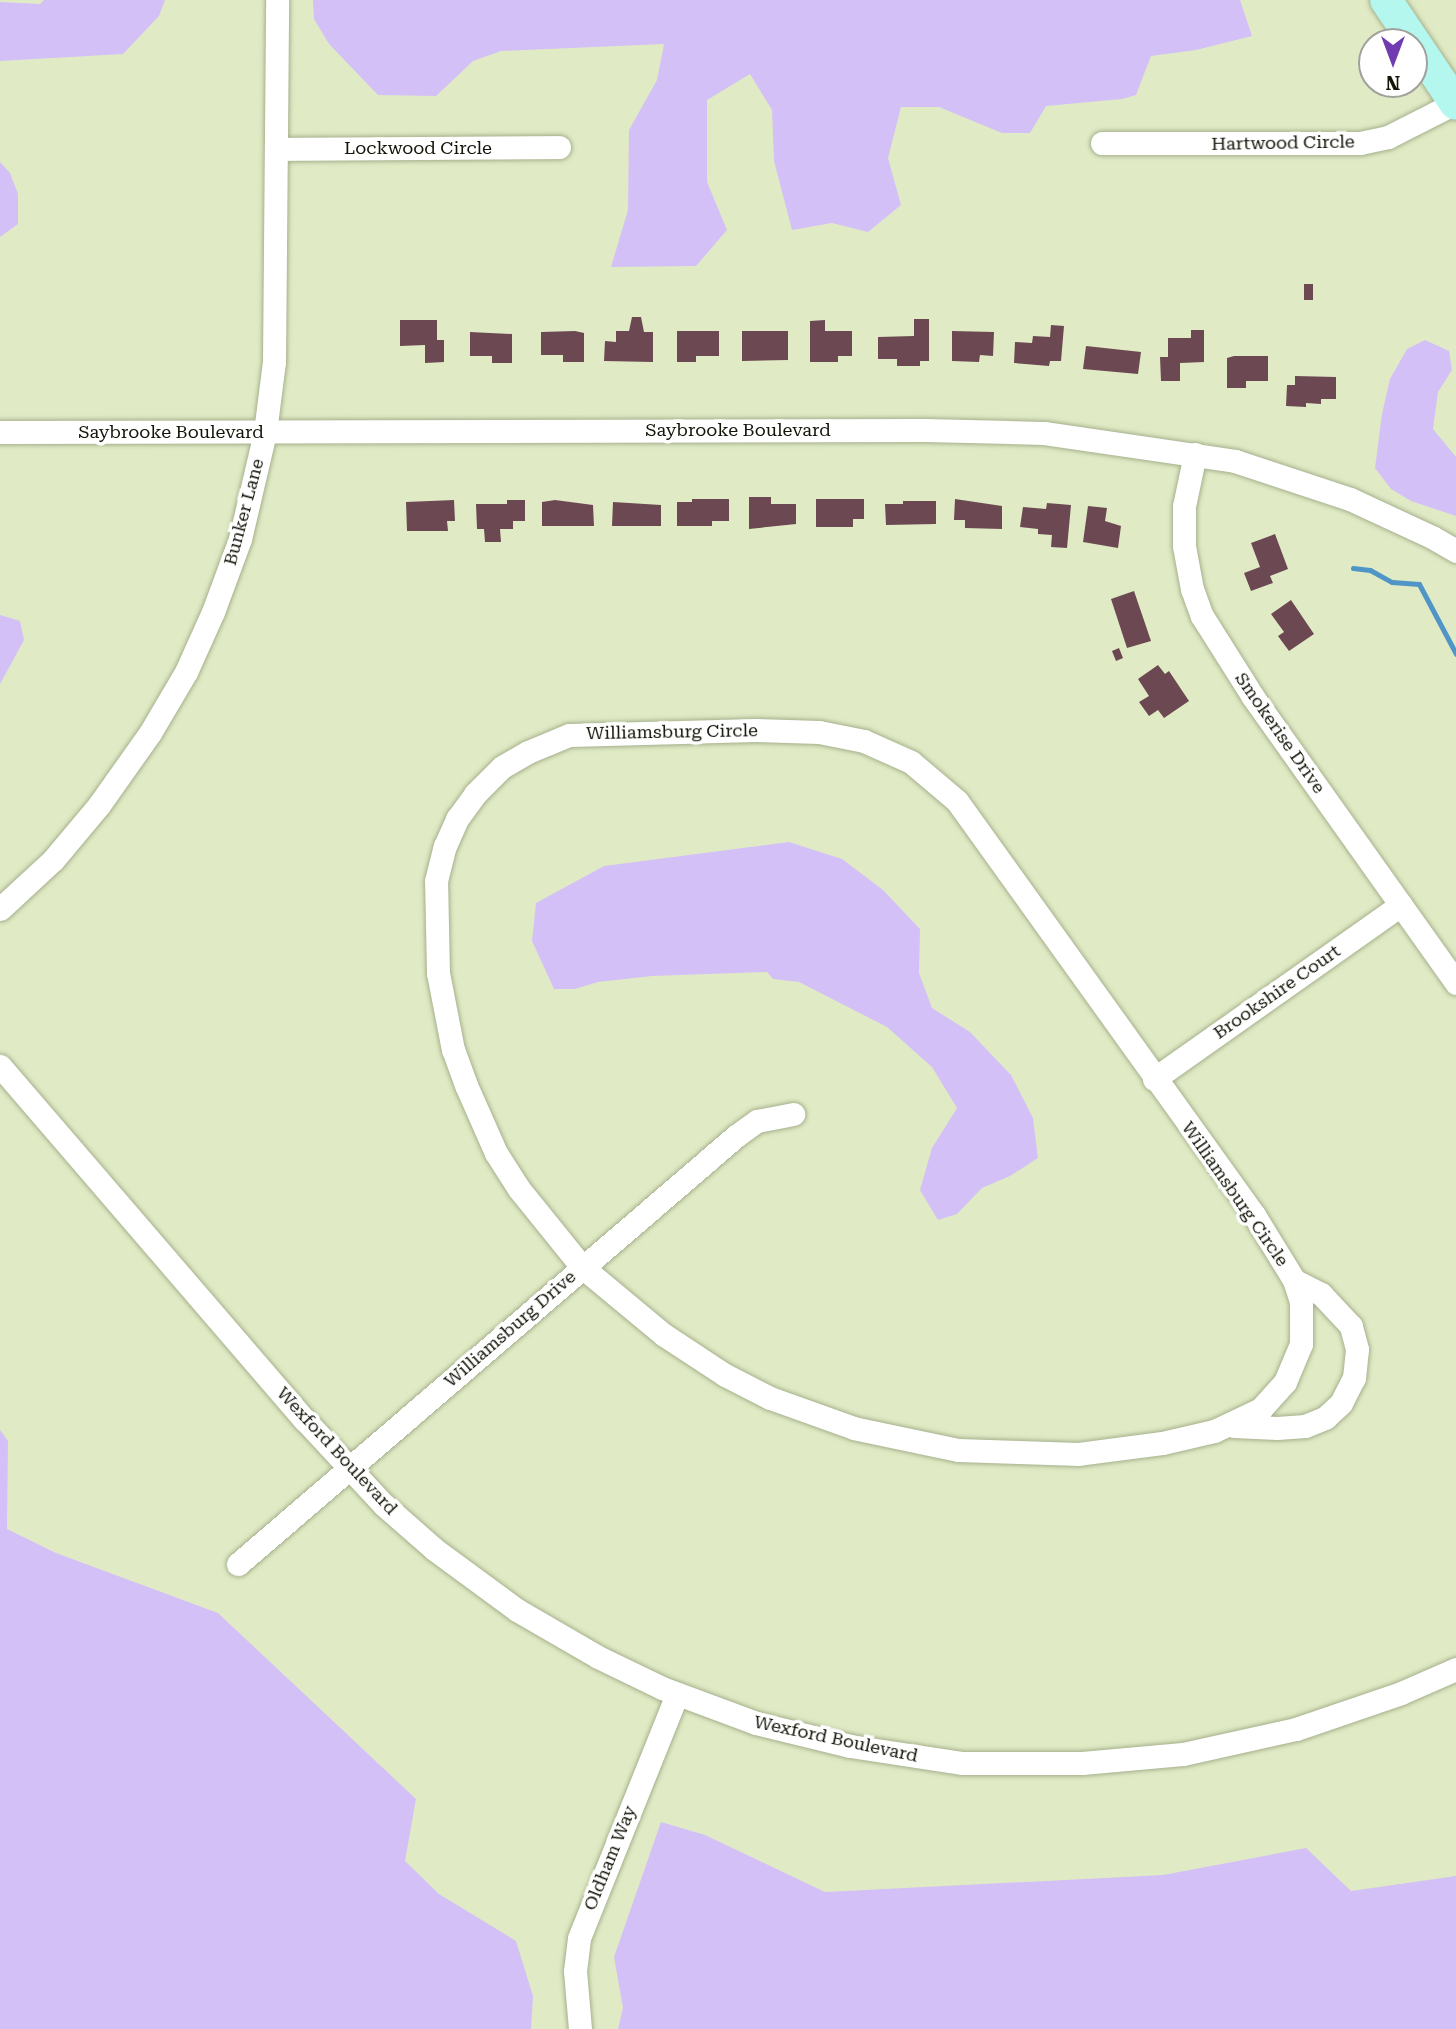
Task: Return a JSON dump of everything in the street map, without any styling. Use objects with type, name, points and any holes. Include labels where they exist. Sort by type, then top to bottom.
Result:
[{"type":"main road","points":[[1386,0],[1456,104]]},
{"type":"street","name":"Bunker Lane","points":[[0,909],[53,860],[99,805],[150,733],[186,672],[213,612],[240,539],[265,432],[276,332],[277,0]]},
{"type":"street","name":"Hartwood Circle","points":[[1102,143],[1360,143],[1388,137],[1456,104]]},
{"type":"street","name":"Lockwood Circle","points":[[276,149],[559,147]]},
{"type":"street","name":"Saybrooke Boulevard","points":[[0,432],[1002,431],[1087,437],[1195,454],[1259,468],[1350,499],[1456,551]]},
{"type":"street","name":"Smokerise Drive","points":[[1195,454],[1184,506],[1184,546],[1192,589],[1201,614],[1253,697],[1456,983]]},
{"type":"street","name":"Williamsburg Circle","points":[[623,731],[819,732],[864,741],[911,762],[957,801],[1154,1079],[1254,1215],[1294,1280],[1303,1320],[1295,1362],[1270,1401],[1251,1416],[1230,1425],[1162,1443],[1079,1454],[985,1452],[883,1436],[792,1406],[725,1375],[664,1335],[582,1267],[513,1180],[496,1153],[453,1050],[438,974],[436,895],[444,846],[475,794],[502,767],[528,752],[569,735],[623,731]]},
{"type":"street","name":"Brookshire Court","points":[[1154,1079],[1401,905]]},
{"type":"street","name":"Wexford Boulevard","points":[[0,1066],[384,1505],[434,1549],[506,1603],[598,1657],[677,1694],[756,1723],[874,1750],[963,1763],[1082,1763],[1182,1754],[1296,1729],[1390,1697],[1456,1669]]},
{"type":"street","name":"Williamsburg Drive","points":[[238,1564],[736,1136],[757,1121],[793,1114]]},
{"type":"street","points":[[1230,1425],[1277,1428],[1305,1426],[1325,1418],[1341,1403],[1354,1378],[1357,1349],[1351,1326],[1340,1311],[1321,1294],[1294,1280]]},
{"type":"street","name":"Oldham Way","points":[[580,2029],[575,1971],[579,1938],[677,1694]]},
{"type":"shaded area","points":[[44,0],[165,0],[159,16],[123,54],[0,61],[0,2],[40,4]]},
{"type":"shaded area","points":[[313,0],[1240,0],[1252,36],[1196,50],[1151,56],[1136,95],[1122,99],[1046,106],[1030,133],[1002,133],[939,107],[901,107],[888,158],[901,205],[868,232],[832,223],[792,230],[774,161],[772,110],[750,74],[707,100],[707,182],[727,230],[696,266],[611,267],[628,210],[629,130],[657,80],[664,44],[501,51],[473,61],[436,96],[378,95],[329,44],[314,19]]},
{"type":"shaded area","points":[[0,162],[10,173],[18,194],[18,224],[0,237]]},
{"type":"shaded area","points":[[1425,340],[1449,351],[1452,370],[1438,392],[1433,429],[1456,457],[1456,516],[1411,501],[1391,489],[1375,468],[1390,379],[1407,349]]},
{"type":"shaded area","points":[[0,615],[20,621],[24,640],[0,684]]},
{"type":"shaded area","points":[[789,842],[842,859],[883,890],[920,929],[919,973],[932,1008],[970,1032],[1011,1075],[1033,1118],[1038,1158],[1010,1176],[982,1188],[957,1214],[938,1220],[920,1190],[932,1148],[957,1108],[932,1067],[887,1027],[799,982],[773,979],[767,972],[652,976],[598,982],[575,989],[554,989],[532,941],[536,903],[604,866]]},
{"type":"shaded area","points":[[0,1430],[8,1441],[7,1529],[56,1553],[218,1613],[416,1799],[405,1861],[439,1894],[516,1941],[533,1996],[531,2029],[0,2029]]},
{"type":"shaded area","points":[[661,1822],[705,1835],[825,1892],[1163,1875],[1306,1848],[1351,1891],[1456,1876],[1456,2029],[618,2029],[623,2008],[614,1957]]},
{"type":"building","points":[[1304,284],[1313,284],[1313,300],[1304,300]]},
{"type":"building","points":[[632,317],[641,317],[644,332],[653,332],[653,362],[604,361],[605,341],[616,342],[616,331],[629,331]]},
{"type":"building","points":[[914,319],[929,319],[929,361],[920,361],[920,366],[897,366],[897,359],[878,359],[878,337],[914,336]]},
{"type":"building","points":[[400,320],[437,320],[437,340],[444,340],[444,362],[425,363],[425,345],[400,346]]},
{"type":"building","points":[[825,320],[825,331],[852,331],[852,356],[838,356],[838,362],[810,362],[810,321]]},
{"type":"building","points":[[1051,325],[1064,326],[1061,361],[1050,361],[1049,366],[1014,363],[1015,342],[1032,343],[1033,336],[1050,337]]},
{"type":"building","points":[[1191,330],[1204,330],[1204,362],[1180,363],[1180,381],[1161,381],[1160,357],[1168,357],[1168,338],[1191,338]]},
{"type":"building","points":[[677,331],[719,331],[719,356],[696,356],[696,362],[677,362]]},
{"type":"building","points":[[742,331],[788,331],[788,360],[742,361]]},
{"type":"building","points":[[952,331],[994,332],[993,356],[980,355],[979,362],[952,361]]},
{"type":"building","points":[[470,332],[512,334],[512,363],[492,363],[492,356],[470,356]]},
{"type":"building","points":[[541,332],[584,333],[584,362],[563,362],[563,355],[541,355]]},
{"type":"building","points":[[1086,346],[1141,352],[1138,374],[1083,369]]},
{"type":"building","points":[[1268,356],[1268,381],[1246,381],[1246,388],[1227,388],[1227,358]]},
{"type":"building","points":[[1295,376],[1336,377],[1336,399],[1321,399],[1321,404],[1306,403],[1306,407],[1286,406],[1287,385],[1295,385]]},
{"type":"building","points":[[749,497],[771,497],[771,504],[796,504],[796,524],[749,529]]},
{"type":"building","points":[[692,499],[729,499],[729,521],[712,521],[712,526],[677,526],[677,502],[692,502]]},
{"type":"building","points":[[816,499],[864,499],[864,519],[853,519],[853,527],[816,527]]},
{"type":"building","points":[[955,499],[1002,506],[1002,529],[965,528],[965,520],[954,520]]},
{"type":"building","points":[[454,500],[455,521],[447,521],[448,531],[407,531],[406,502]]},
{"type":"building","points":[[507,500],[525,500],[525,521],[513,521],[513,529],[500,529],[501,542],[485,542],[484,529],[477,529],[476,504],[507,504]]},
{"type":"building","points":[[555,500],[593,505],[594,526],[542,526],[542,502]]},
{"type":"building","points":[[903,501],[936,501],[936,524],[886,525],[885,504],[903,504]]},
{"type":"building","points":[[613,502],[661,505],[661,526],[612,526]]},
{"type":"building","points":[[1047,503],[1071,505],[1067,548],[1051,547],[1052,535],[1038,534],[1038,529],[1020,527],[1023,507],[1046,509]]},
{"type":"building","points":[[1088,506],[1107,508],[1105,521],[1121,526],[1118,548],[1083,542]]},
{"type":"building","points":[[1275,534],[1288,569],[1270,576],[1273,583],[1251,591],[1244,573],[1260,567],[1251,543]]},
{"type":"building","points":[[1134,591],[1151,641],[1127,648],[1111,599]]},
{"type":"building","points":[[1291,600],[1314,634],[1289,651],[1278,636],[1284,632],[1271,614]]},
{"type":"building","points":[[1119,648],[1123,658],[1116,661],[1112,651]]},
{"type":"building","points":[[1158,665],[1165,674],[1169,671],[1189,701],[1164,718],[1158,710],[1149,716],[1139,702],[1149,696],[1138,679]]},
{"type":"waterway","points":[[1353,568],[1370,570],[1392,582],[1419,584],[1456,654]]}]
